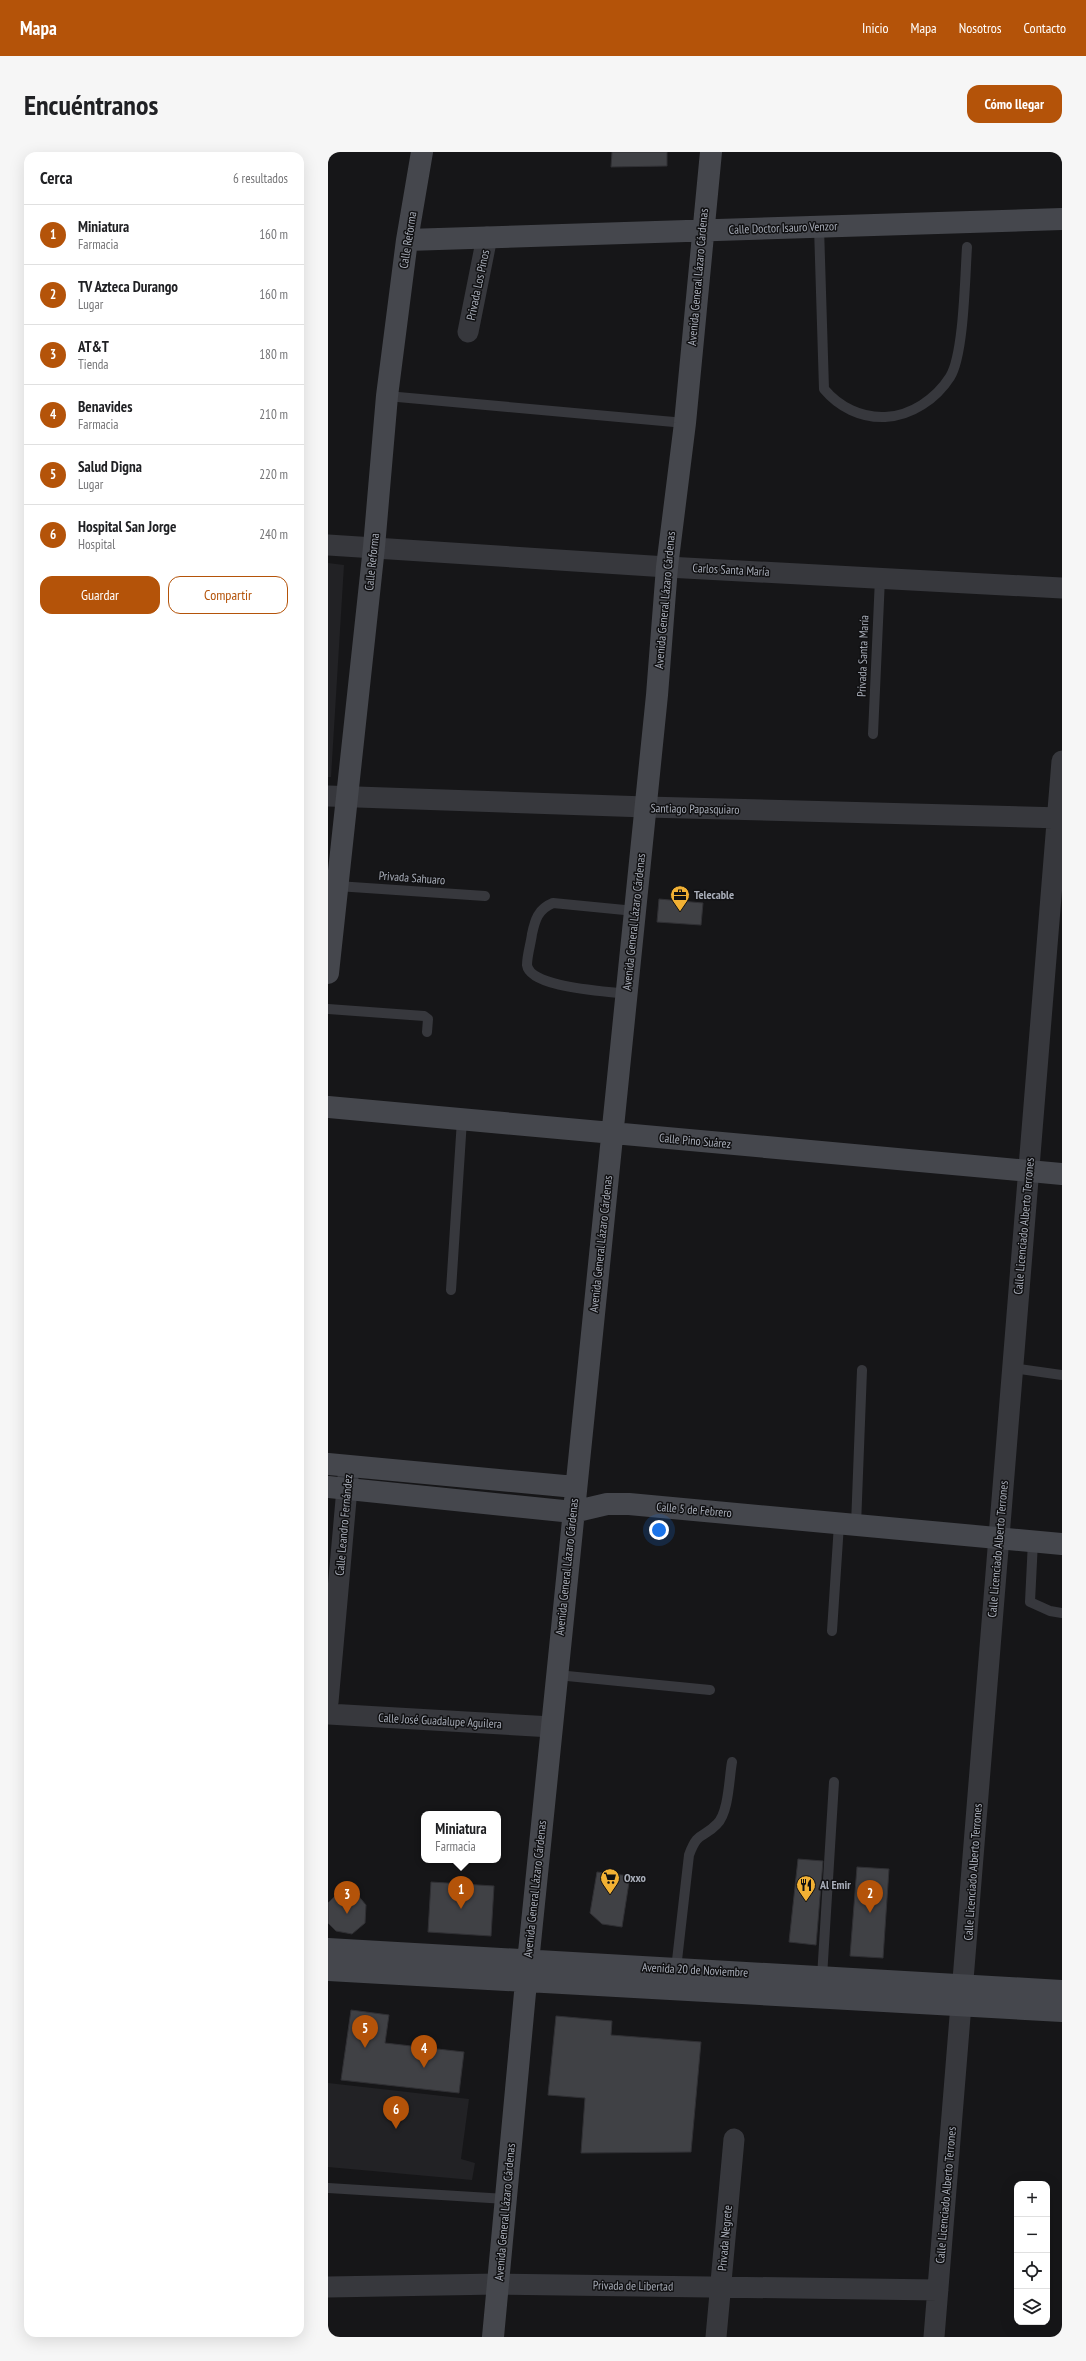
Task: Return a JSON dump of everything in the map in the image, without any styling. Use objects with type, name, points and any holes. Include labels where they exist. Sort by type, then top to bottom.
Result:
[{"type":"main road","name":"Calle Reforma","points":[[328,972],[337,886],[337,796],[374,547],[387,396],[407,240],[422,152]]},
{"type":"main road","name":"Avenida General Lázaro Cárdenas","points":[[493,2337],[528,1960],[575,1488],[646,807],[667,567],[685,423],[702,230],[711,152]]},
{"type":"main road","name":"Calle Doctor Isauro Venzor","points":[[407,240],[1062,219]]},
{"type":"main road","name":"Calle Pino Suárez","points":[[328,1107],[1062,1174]]},
{"type":"main road","points":[[328,1464],[575,1488]]},
{"type":"main road","name":"Calle 5 de Febrero","points":[[338,1488],[573,1512],[607,1504],[629,1504],[1062,1544]]},
{"type":"main road","name":"Avenida 20 de Noviembre","points":[[328,1949],[822,1977],[964,1994],[1062,2011]]},
{"type":"main road","name":"Avenida 20 de Noviembre","points":[[328,1970],[526,1982],[964,1994],[1062,1991]]},
{"type":"street","name":"Privada Los Pinos","points":[[468,332],[487,238]]},
{"type":"street","name":"Carlos Santa María","points":[[328,545],[667,567],[1062,588]]},
{"type":"street","name":"Calle Licenciado Alberto Terrones","points":[[934,2337],[964,1994],[1029,1171],[1060,818],[1062,761]]},
{"type":"street","name":"Santiago Papasquiaro","points":[[337,796],[646,807],[1060,818]]},
{"type":"street","name":"Calle Leandro Fernández","points":[[328,1702],[338,1488],[349,1466]]},
{"type":"street","name":"Calle José Guadalupe Aguilera","points":[[328,1714],[552,1727]]},
{"type":"street","name":"Privada Negrete","points":[[716,2337],[734,2139]]},
{"type":"street","name":"Privada de Libertad","points":[[328,2287],[498,2284],[938,2290]]},
{"type":"lane","points":[[818,227],[824,389],[835,402],[855,413],[880,417],[898,416],[916,410],[935,394],[951,376],[960,343],[967,247]]},
{"type":"lane","points":[[387,396],[685,423]]},
{"type":"lane","name":"Privada Santa María","points":[[873,734],[880,578]]},
{"type":"lane","name":"Privada Sahuaro","points":[[337,886],[485,896]]},
{"type":"lane","points":[[626,994],[546,982],[534,976],[527,965],[534,921],[538,914],[548,905],[553,903],[635,911]]},
{"type":"lane","points":[[328,1009],[424,1016],[428,1019],[427,1032]]},
{"type":"lane","points":[[451,1290],[462,1120]]},
{"type":"lane","points":[[1013,1368],[1062,1375]]},
{"type":"lane","points":[[832,1631],[847,1525],[862,1370]]},
{"type":"lane","points":[[1033,1541],[1030,1602],[1050,1612],[1062,1613]]},
{"type":"lane","points":[[557,1675],[710,1690]]},
{"type":"lane","points":[[676,1969],[689,1855],[694,1840],[717,1825],[724,1815],[732,1762]]},
{"type":"lane","points":[[822,1977],[834,1782]]},
{"type":"lane","points":[[328,2188],[506,2199]]},
{"type":"shaded area","points":[[328,563],[344,565],[331,777],[328,777]]},
{"type":"shaded area","points":[[328,2083],[469,2099],[461,2159],[475,2163],[472,2180],[328,2167]]},
{"type":"building","points":[[612,152],[667,152],[667,166],[611,167]]},
{"type":"building","name":"Telecable","points":[[659,899],[703,903],[701,925],[657,922]]},
{"type":"building","name":"Al Emir","points":[[798,1859],[823,1861],[816,1945],[789,1942]]},
{"type":"building","points":[[857,1867],[889,1869],[883,1958],[850,1956]]},
{"type":"building","name":"Oxxo","points":[[597,1872],[630,1876],[622,1927],[602,1924],[590,1913]]},
{"type":"building","points":[[431,1882],[494,1886],[491,1936],[428,1932]]},
{"type":"building","points":[[339,1892],[356,1893],[366,1905],[365,1923],[352,1934],[336,1931],[328,1923],[328,1903]]},
{"type":"building","points":[[351,2010],[389,2015],[385,2043],[464,2052],[459,2093],[341,2080]]},
{"type":"building","points":[[556,2016],[612,2021],[611,2035],[701,2042],[691,2152],[581,2153],[585,2098],[548,2095]]},
{"type":"place","name":"Telecable","points":[[680,912]]},
{"type":"place","name":"Oxxo","points":[[610,1895]]},
{"type":"place","name":"Al Emir","points":[[806,1902]]},
{"type":"place","name":"Miniatura","points":[[461,1909]]},
{"type":"place","name":"TV Azteca Durango","points":[[870,1913]]},
{"type":"place","name":"AT&T","points":[[347,1914]]},
{"type":"place","name":"Salud Digna","points":[[365,2048]]},
{"type":"place","name":"Benavides","points":[[424,2068]]},
{"type":"place","name":"Hospital San Jorge","points":[[396,2129]]}]
